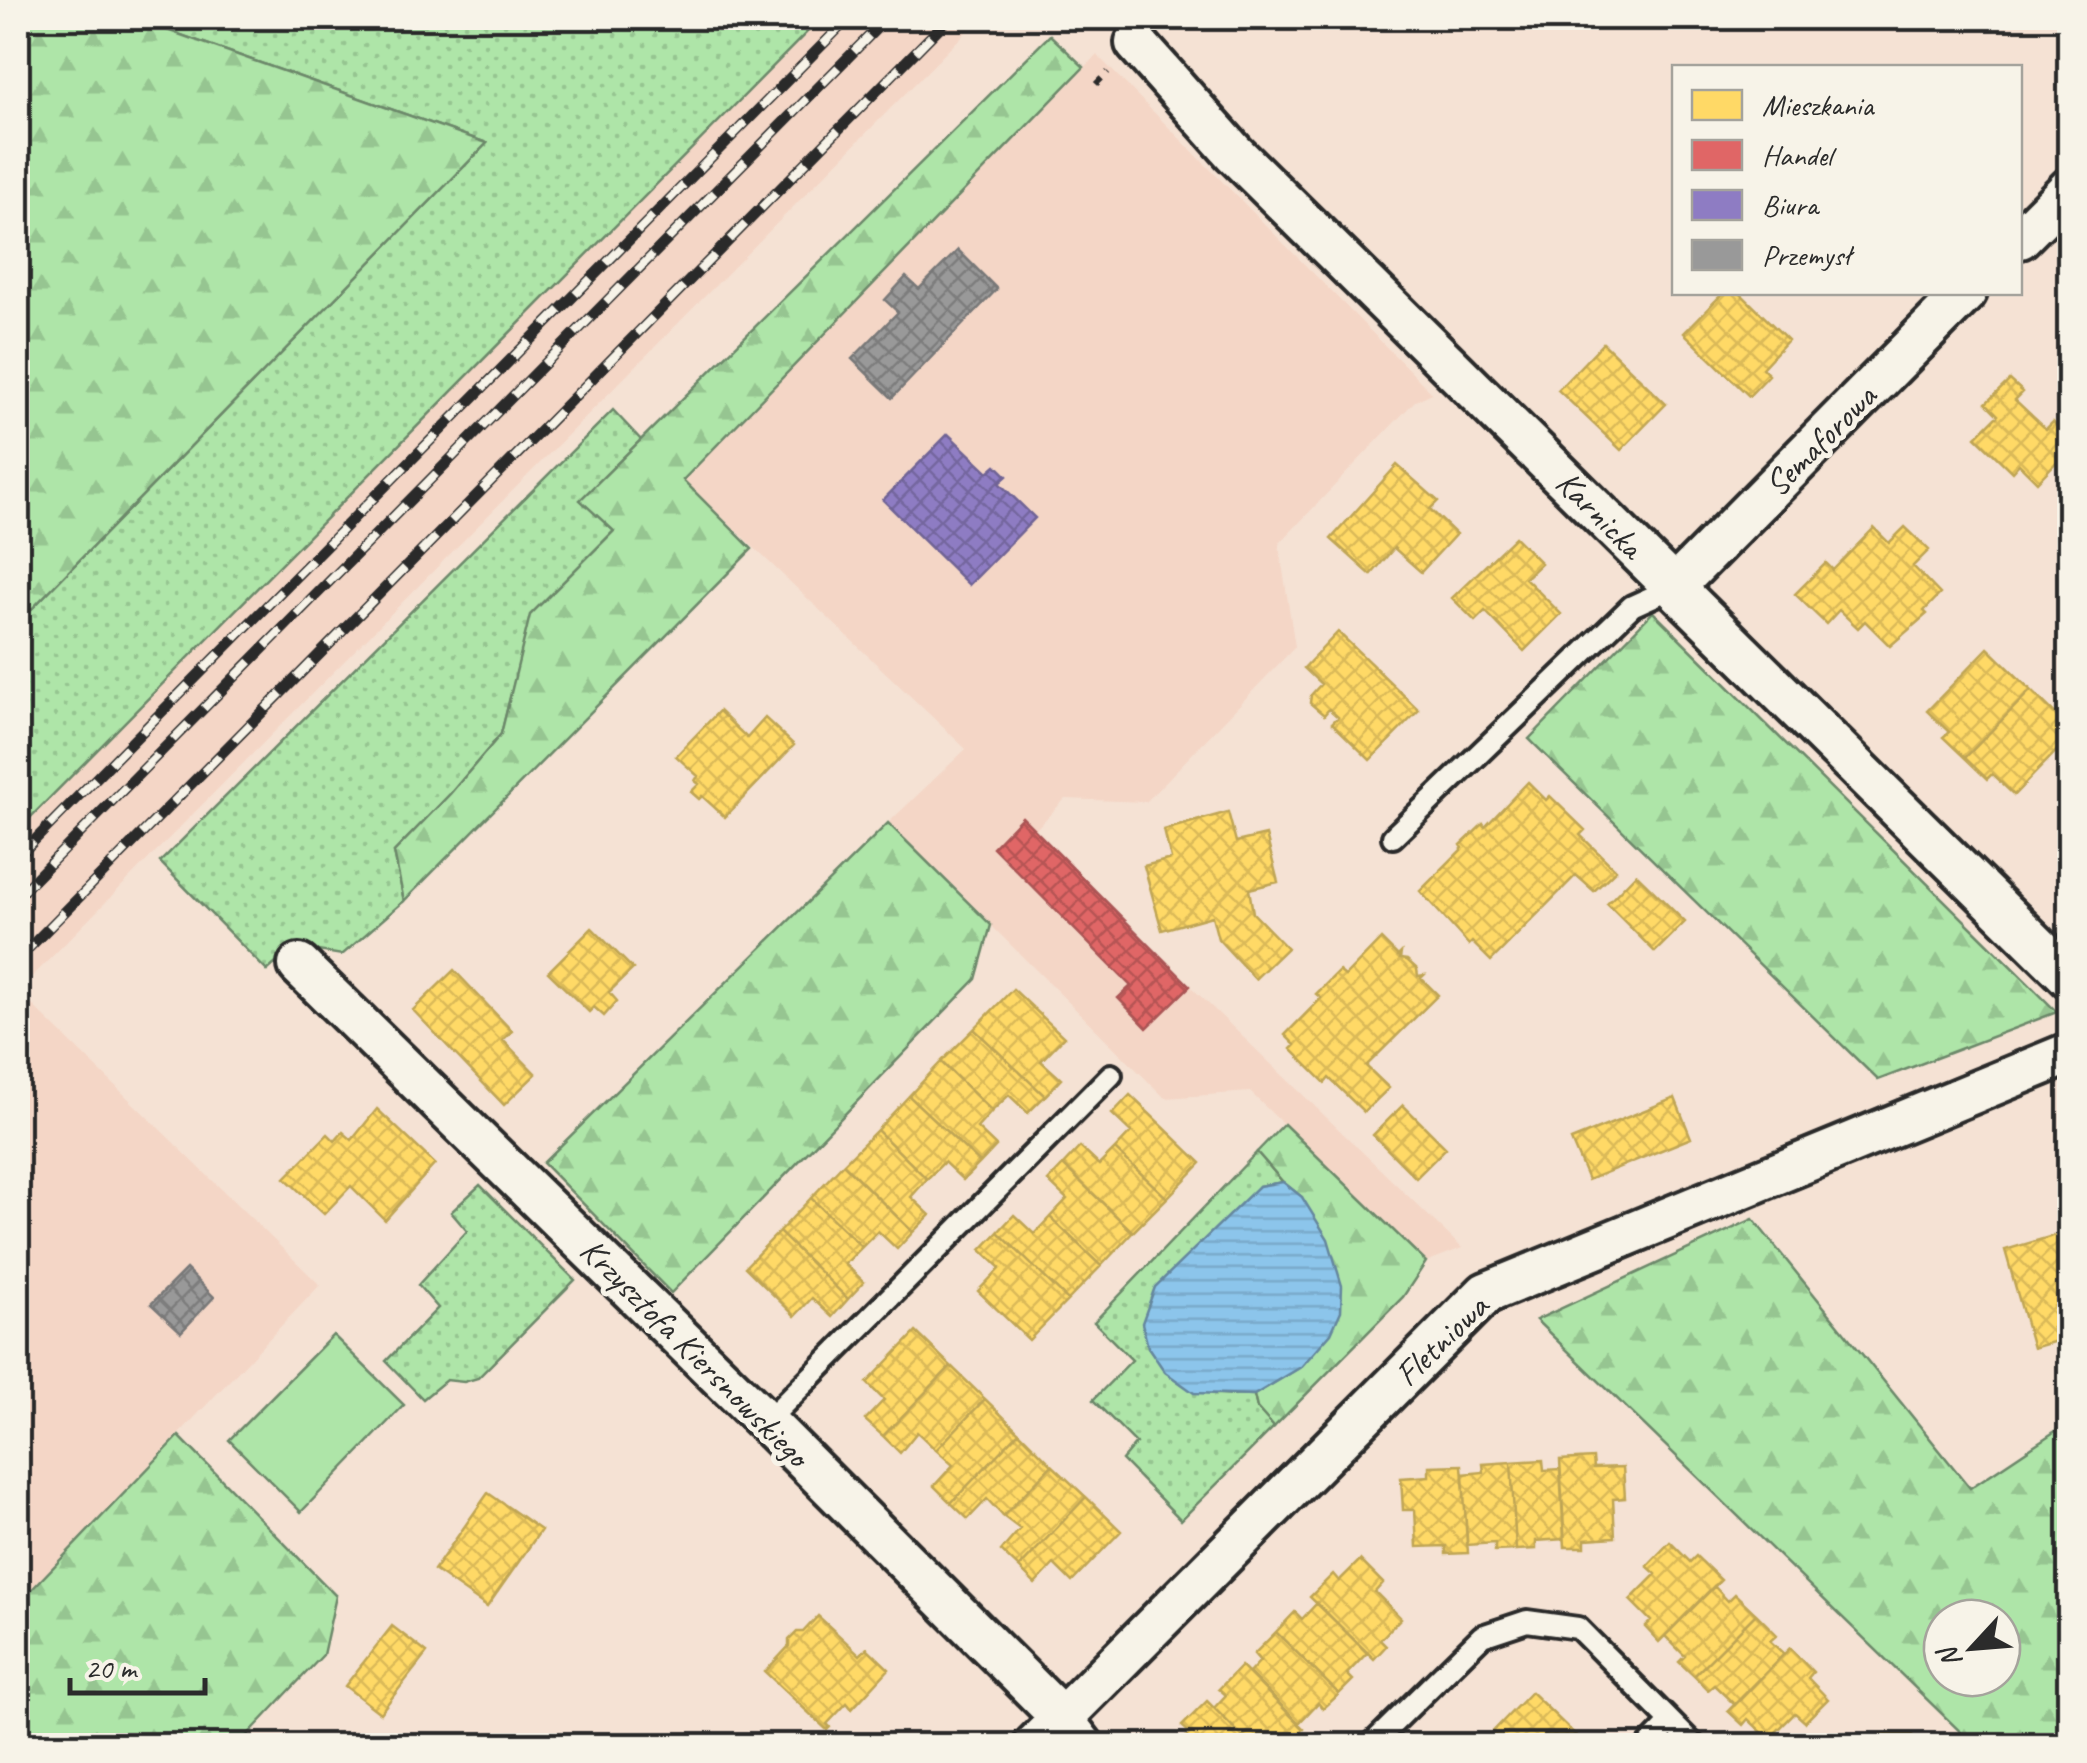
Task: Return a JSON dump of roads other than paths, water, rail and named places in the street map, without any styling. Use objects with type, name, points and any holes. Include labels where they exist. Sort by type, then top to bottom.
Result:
[{"type":"street","name":"Karnicka","points":[[1136,43],[1234,153],[2070,978]]},
{"type":"street","points":[[2022,236],[2070,188]]},
{"type":"street","name":"Semaforowa","points":[[1674,587],[1963,295]]},
{"type":"street","name":"Krzysztofa Kiersnowskiego","points":[[299,965],[766,1422],[1060,1736]]},
{"type":"street","name":"Fletniowa","points":[[1060,1736],[1486,1292],[2070,1052]]},
{"type":"lane","points":[[1392,837],[1632,606],[1674,587]]},
{"type":"lane","points":[[766,1422],[1111,1076]]},
{"type":"lane","points":[[1370,1746],[1482,1636],[1527,1621],[1578,1628],[1695,1746]]},
{"type":"lane","points":[[1648,1746],[1672,1722]]},
{"type":"water","points":[[1283,1182],[1302,1197],[1328,1239],[1342,1286],[1341,1311],[1331,1333],[1301,1367],[1254,1395],[1194,1393],[1165,1372],[1148,1347],[1142,1323],[1155,1287],[1259,1186]]},
{"type":"railway","points":[[18,857],[849,18]]},
{"type":"railway","points":[[18,896],[887,18]]},
{"type":"railway","points":[[18,959],[949,18]]}]
